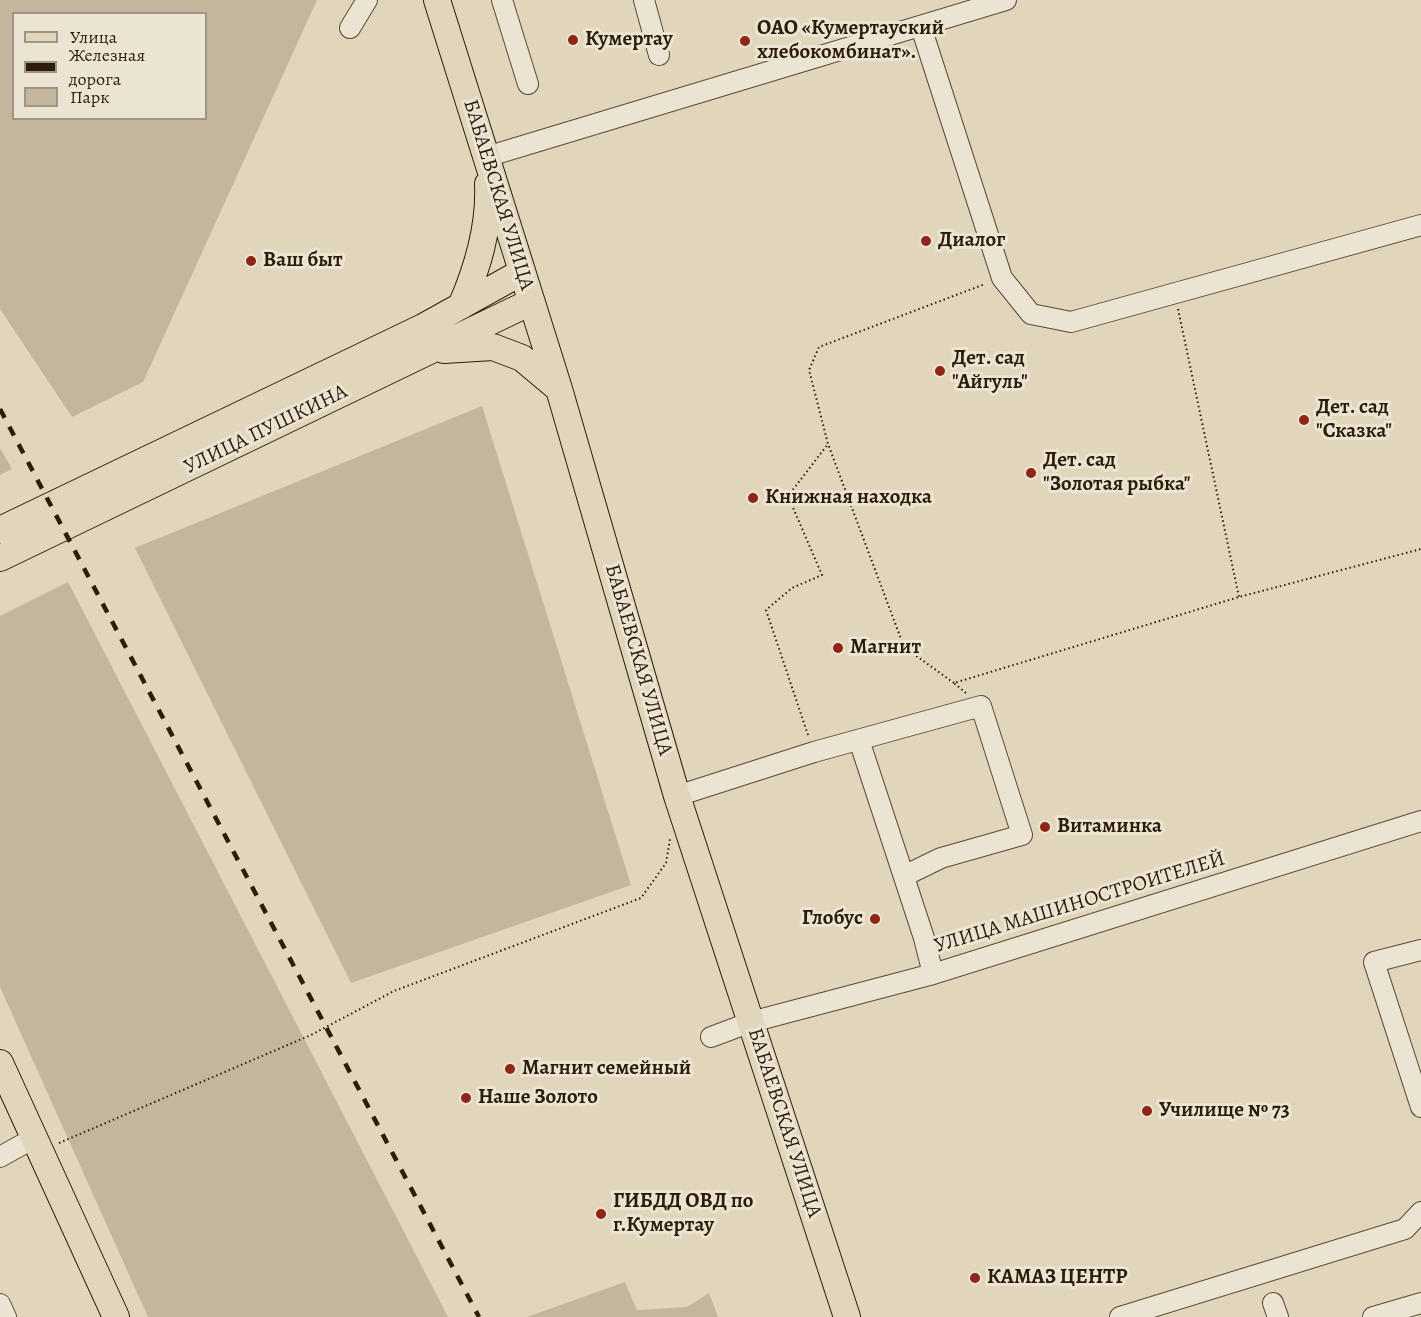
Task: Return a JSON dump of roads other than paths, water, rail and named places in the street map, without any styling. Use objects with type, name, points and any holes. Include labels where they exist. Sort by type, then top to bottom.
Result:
[{"type":"main road","name":"БАБАЕВСКАЯ УЛИЦА","points":[[437,0],[559,389],[677,796],[847,1317]]},
{"type":"main road","points":[[460,306],[476,272],[485,235],[489,201],[486,157]]},
{"type":"main road","name":"УЛИЦА ПУШКИНА","points":[[0,530],[423,327],[522,272]]},
{"type":"main road","name":"УЛИЦА ПУШКИНА","points":[[0,558],[531,302]]},
{"type":"main road","points":[[432,351],[493,347],[522,358],[559,389]]},
{"type":"main road","points":[[0,1063],[116,1317]]},
{"type":"street","points":[[350,28],[367,0]]},
{"type":"street","points":[[502,0],[528,84]]},
{"type":"street","points":[[644,0],[659,55]]},
{"type":"street","points":[[486,157],[1004,0]]},
{"type":"street","points":[[921,27],[1002,278],[1031,314],[1071,322],[1421,225]]},
{"type":"street","points":[[677,796],[814,752],[981,705],[1022,835],[941,858],[904,876]]},
{"type":"street","points":[[859,740],[924,938],[933,974]]},
{"type":"street","name":"УЛИЦА МАШИНОСТРОИТЕЛЕЙ","points":[[711,1037],[751,1022],[933,974],[1421,821]]},
{"type":"street","points":[[1421,950],[1374,962],[1421,1107]]},
{"type":"street","points":[[0,1157],[37,1144]]},
{"type":"street","points":[[1120,1317],[1405,1229],[1421,1212]]},
{"type":"street","points":[[1373,1317],[1421,1302]]},
{"type":"street","points":[[0,1304],[6,1317]]},
{"type":"railway","points":[[0,409],[479,1317]]},
{"type":"place","name":"Кумертау","points":[[573,40]]},
{"type":"place","name":"ОАО «Кумертауский хлебокомбинат».","points":[[745,41]]},
{"type":"place","name":"Диалог","points":[[926,241]]},
{"type":"place","name":"Ваш быт","points":[[251,261]]},
{"type":"place","name":"Дет. сад \"Айгуль\"","points":[[940,371]]},
{"type":"place","name":"Дет. сад \"Сказка\"","points":[[1304,420]]},
{"type":"place","name":"Дет. сад \"Золотая рыбка\"","points":[[1031,473]]},
{"type":"place","name":"Книжная находка","points":[[753,498]]},
{"type":"place","name":"Магнит","points":[[838,648]]},
{"type":"place","name":"Витаминка","points":[[1045,827]]},
{"type":"place","name":"Глобус","points":[[875,919]]},
{"type":"place","name":"Магнит семейный","points":[[510,1069]]},
{"type":"place","name":"Наше Золото","points":[[466,1098]]},
{"type":"place","name":"Училище № 73","points":[[1147,1111]]},
{"type":"place","name":"ГИБДД ОВД по г.Кумертау","points":[[601,1214]]},
{"type":"place","name":"КАМАЗ ЦЕНТР","points":[[975,1278]]}]
